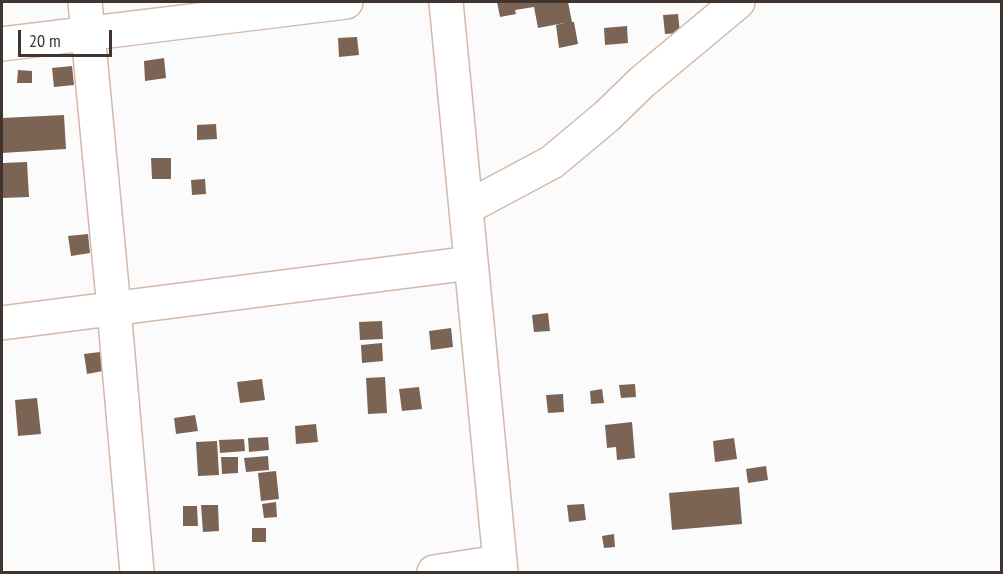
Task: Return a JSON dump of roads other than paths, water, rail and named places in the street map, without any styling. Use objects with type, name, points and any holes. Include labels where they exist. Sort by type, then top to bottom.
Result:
[{"type":"street","points":[[2,44],[86,17],[346,2]]},
{"type":"street","points":[[434,573],[500,567],[446,2]]},
{"type":"street","points":[[466,208],[552,162],[607,116],[642,82],[738,2]]},
{"type":"street","points":[[86,17],[137,573]]},
{"type":"street","points":[[2,323],[471,263]]}]
